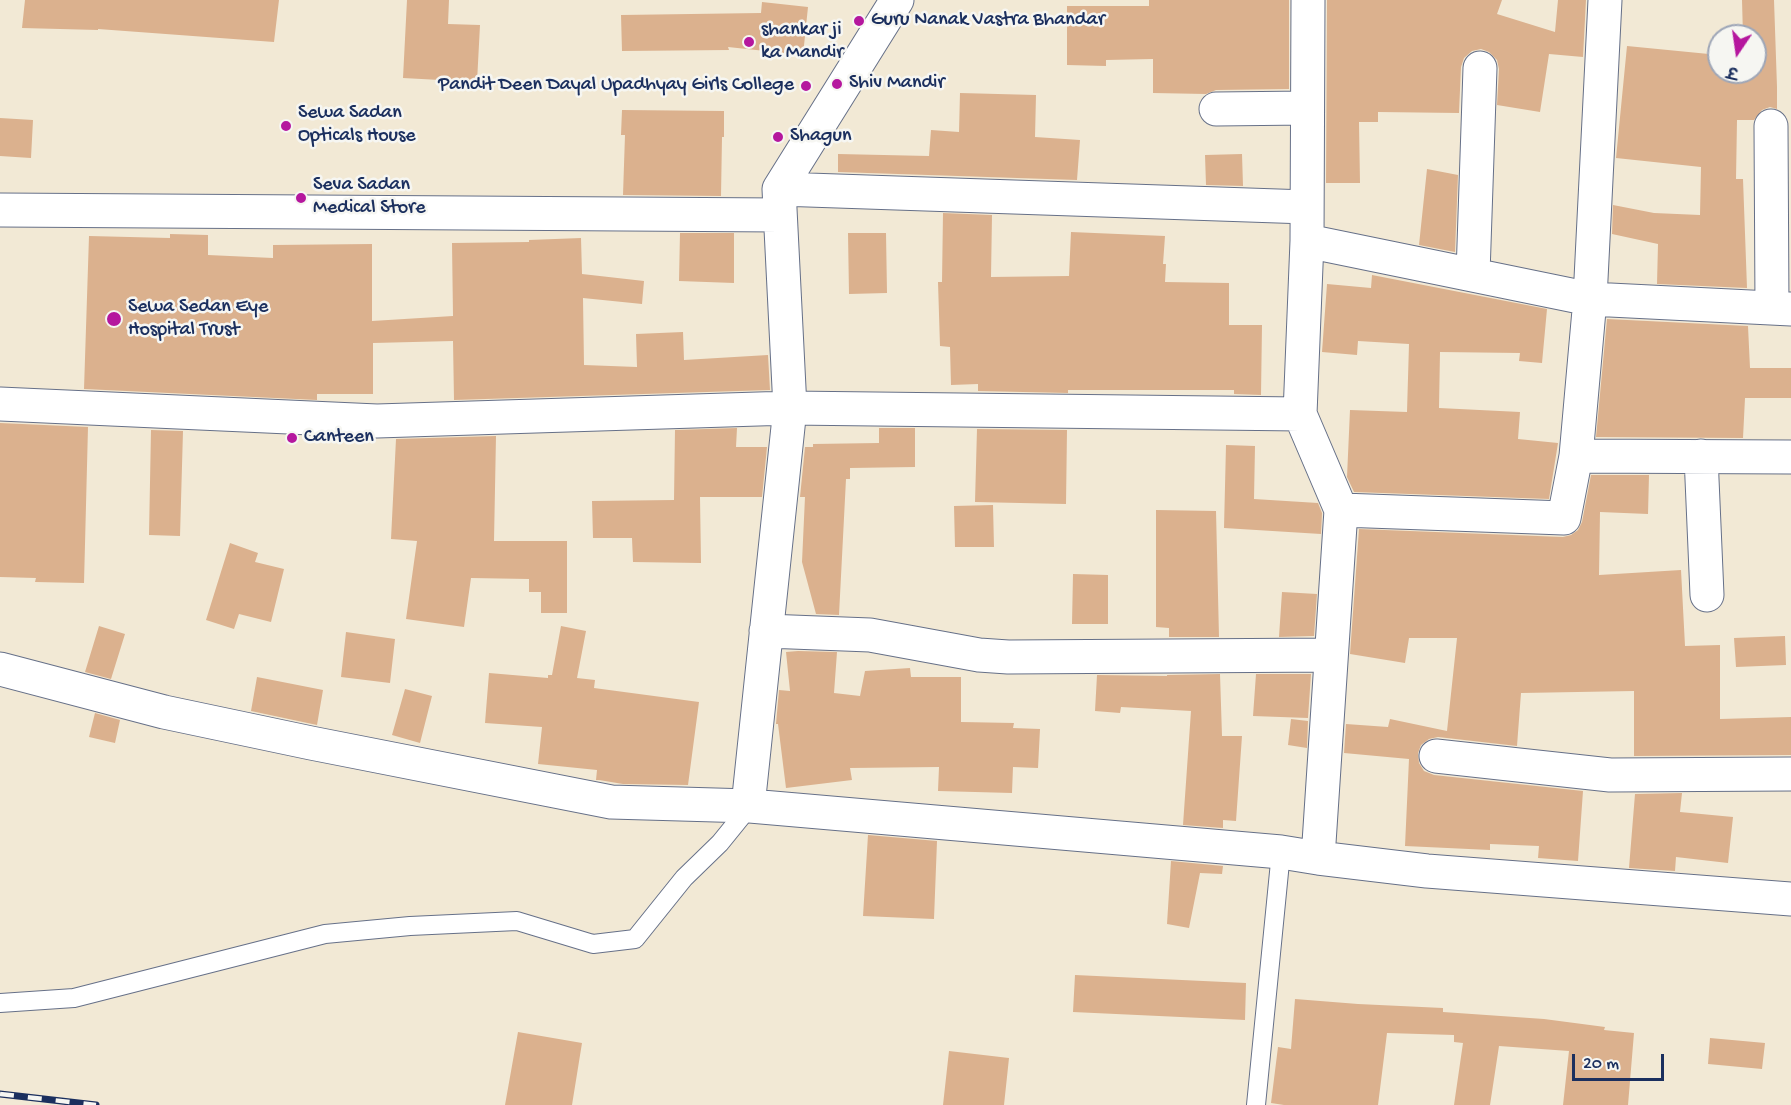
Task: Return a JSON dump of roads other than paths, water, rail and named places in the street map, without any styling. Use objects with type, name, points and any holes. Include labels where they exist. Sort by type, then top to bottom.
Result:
[{"type":"street","points":[[749,806],[790,408],[780,202],[897,0]]},
{"type":"street","points":[[1308,0],[1307,241],[1300,414],[1341,510],[1318,858]]},
{"type":"street","points":[[1341,510],[1564,518],[1576,456],[1590,299],[1605,0]]},
{"type":"street","points":[[1473,274],[1480,68]]},
{"type":"street","points":[[1216,109],[1307,108]]},
{"type":"street","points":[[1307,241],[1590,299],[1781,309],[1771,126]]},
{"type":"street","points":[[0,210],[780,202],[1307,207]]},
{"type":"street","points":[[0,404],[377,421],[790,408],[1300,414]]},
{"type":"street","points":[[1576,456],[1791,457]]},
{"type":"street","points":[[1701,456],[1707,595]]},
{"type":"street","points":[[766,631],[870,635],[979,655],[1008,657],[1331,655]]},
{"type":"street","points":[[0,669],[164,712],[611,802],[749,806],[1281,852],[1427,871],[1791,899]]},
{"type":"street","points":[[1436,756],[1610,775],[1791,774]]},
{"type":"lane","points":[[0,1004],[74,998],[325,934],[517,921],[593,944],[635,939],[684,878],[720,843],[749,806]]},
{"type":"lane","points":[[1256,1105],[1281,852]]},
{"type":"railway","points":[[0,1094],[96,1105]]},
{"type":"place","name":"Guru Nanak Vastra Bhandar","points":[[859,21]]},
{"type":"place","name":"shankar ji ka Mandir","points":[[749,42]]},
{"type":"place","name":"Shiv Mandir","points":[[837,84]]},
{"type":"place","name":"Pandit Deen Dayal Upadhyay Girls College","points":[[806,86]]},
{"type":"place","name":"Sewa Sadan Opticals House","points":[[286,126]]},
{"type":"place","name":"Shagun","points":[[778,137]]},
{"type":"place","name":"Seva Sadan Medical Store","points":[[301,198]]},
{"type":"place","name":"Sewa Sedan Eye Hospital Trust","points":[[114,319]]},
{"type":"place","name":"Canteen","points":[[292,438]]}]
